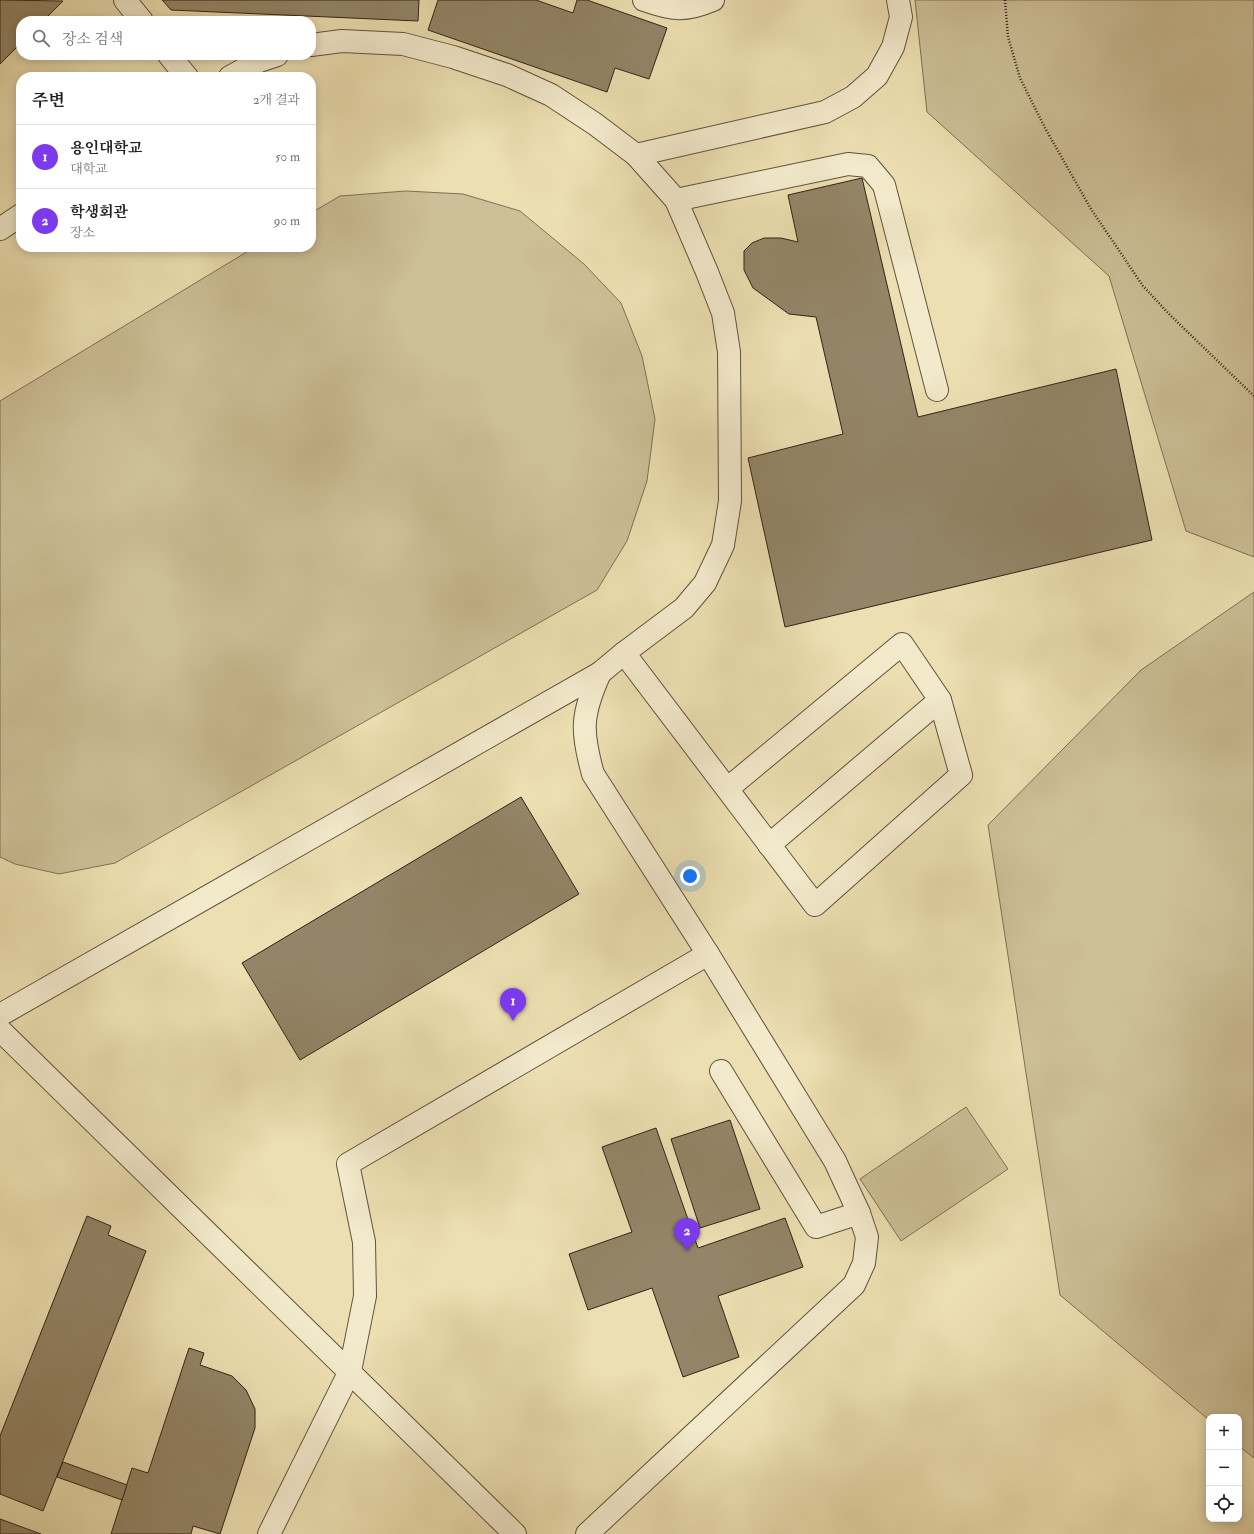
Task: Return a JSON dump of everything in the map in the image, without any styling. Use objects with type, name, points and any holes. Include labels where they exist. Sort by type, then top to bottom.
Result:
[{"type":"street","points":[[125,0],[138,16]]},
{"type":"street","points":[[644,0],[670,9],[697,7],[713,0]]},
{"type":"street","points":[[636,155],[825,112],[853,97],[877,76],[893,46],[901,17],[898,0]]},
{"type":"street","points":[[0,1015],[600,673],[684,608],[705,583],[723,545],[730,501],[730,352],[722,313],[707,272],[676,200],[636,155],[595,124],[551,95],[500,73],[453,57],[403,44],[342,41],[316,45]]},
{"type":"street","points":[[174,60],[183,72]]},
{"type":"street","points":[[239,72],[262,60]]},
{"type":"street","points":[[676,200],[848,164],[868,166],[884,185],[937,390]]},
{"type":"street","points":[[0,229],[16,218]]},
{"type":"street","points":[[624,653],[769,845],[815,905],[961,775],[940,700],[902,644],[727,789]]},
{"type":"street","points":[[587,1534],[854,1285],[864,1263],[867,1237],[859,1213],[834,1161],[708,954],[593,774],[586,747],[584,717],[590,695],[600,673]]},
{"type":"street","points":[[769,845],[940,700]]},
{"type":"street","points":[[269,1534],[350,1371],[365,1296],[364,1242],[348,1164],[708,954]]},
{"type":"street","points":[[0,1030],[515,1534]]},
{"type":"street","points":[[721,1071],[816,1227],[859,1213]]},
{"type":"path","points":[[1005,0],[1008,37],[1020,78],[1045,128],[1091,209],[1143,286],[1170,315],[1254,396]]},
{"type":"shaded area","points":[[915,0],[1254,0],[1254,557],[1186,531],[1109,276],[927,112]]},
{"type":"shaded area","points":[[406,191],[463,194],[520,211],[584,264],[621,303],[642,356],[655,419],[647,481],[627,541],[597,590],[115,863],[59,874],[15,864],[0,857],[0,401],[247,252],[316,252],[316,210],[340,196]]},
{"type":"shaded area","points":[[1254,592],[1254,1458],[1242,1448],[1242,1414],[1206,1414],[1206,1417],[1060,1295],[988,825],[1141,670]]},
{"type":"shaded area","points":[[966,1107],[1008,1169],[901,1241],[860,1179]]},
{"type":"building","points":[[0,0],[63,1],[48,16],[16,16],[16,48],[0,64]]},
{"type":"building","points":[[162,0],[419,0],[418,21],[171,10]]},
{"type":"building","points":[[438,0],[536,0],[573,13],[577,0],[587,0],[667,28],[649,79],[615,68],[607,92],[428,30]]},
{"type":"building","points":[[862,178],[918,417],[1116,369],[1152,540],[785,627],[748,458],[843,434],[816,317],[789,314],[753,288],[744,270],[744,251],[752,243],[764,238],[781,238],[798,242],[788,195]]},
{"type":"building","points":[[521,797],[579,894],[300,1060],[242,963]]},
{"type":"building","points":[[730,1120],[760,1209],[700,1228],[671,1139]]},
{"type":"building","points":[[656,1128],[698,1248],[785,1218],[803,1267],[718,1296],[739,1357],[683,1377],[652,1288],[588,1310],[569,1254],[632,1232],[602,1147]]},
{"type":"building","points":[[87,1216],[111,1226],[108,1235],[146,1251],[43,1511],[0,1494],[0,1436]]},
{"type":"building","points":[[189,1348],[204,1353],[200,1365],[232,1376],[246,1390],[255,1409],[255,1428],[220,1534],[193,1526],[191,1534],[111,1534],[132,1468],[148,1473]]},
{"type":"building","points":[[63,1462],[127,1485],[122,1500],[57,1477]]},
{"type":"building","points":[[0,1519],[41,1534],[0,1534]]},
{"type":"place","name":"용인대학교","points":[[513,1021]]},
{"type":"place","name":"학생회관","points":[[687,1251]]}]
